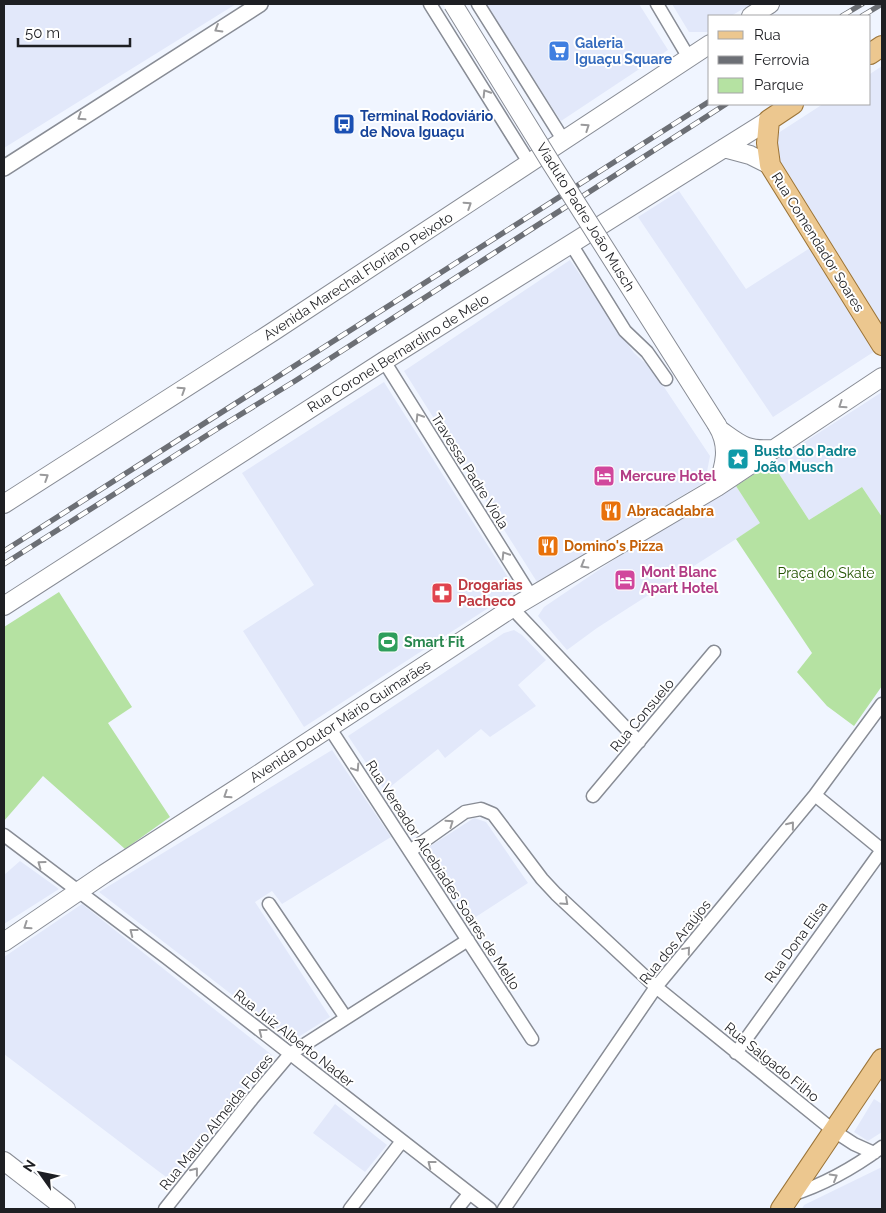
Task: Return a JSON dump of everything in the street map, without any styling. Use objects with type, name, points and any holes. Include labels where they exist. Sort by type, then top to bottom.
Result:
[{"type":"main road","name":"Viaduto Padre João Musch","points":[[453,4],[566,187],[719,427],[726,451],[725,463],[717,487]]},
{"type":"main road","points":[[753,15],[770,4]]},
{"type":"main road","name":"Avenida Marechal Floriano Peixoto","points":[[4,504],[274,331],[708,45]]},
{"type":"main road","points":[[871,53],[882,46]]},
{"type":"main road","name":"Rua Coronel Bernardino de Melo","points":[[4,606],[384,362],[792,105]]},
{"type":"main road","name":"Rua Comendador Soares","points":[[769,120],[767,143],[770,165],[882,346]]},
{"type":"main road","name":"Rua Comendador Soares","points":[[724,148],[750,155],[770,165]]},
{"type":"main road","name":"Avenida Doutor Mário Guimarães","points":[[4,942],[104,874],[512,608],[717,487],[882,377]]},
{"type":"main road","name":"Viaduto Padre João Musch","points":[[719,427],[739,444],[748,448],[774,449]]},
{"type":"main road","points":[[786,1202],[882,1059]]},
{"type":"main road","points":[[4,1162],[66,1209]]},
{"type":"street","points":[[4,168],[260,4]]},
{"type":"street","points":[[430,4],[530,164]]},
{"type":"street","points":[[478,4],[564,141]]},
{"type":"street","points":[[657,4],[689,58]]},
{"type":"street","points":[[571,244],[625,331],[647,352],[666,379]]},
{"type":"street","name":"Travessa Padre Viola","points":[[384,362],[531,596]]},
{"type":"street","points":[[512,608],[639,742]]},
{"type":"street","name":"Rua Consuelo","points":[[594,796],[714,652]]},
{"type":"street","name":"Rua dos Araújos","points":[[504,1209],[656,987],[816,795],[882,704]]},
{"type":"street","name":"Rua Vereador Alcebíades Soares de Mello","points":[[329,727],[532,1039]]},
{"type":"street","points":[[816,795],[882,850]]},
{"type":"street","name":"Rua Salgado Filho","points":[[410,851],[465,812],[481,809],[493,814],[542,879],[556,894],[656,987],[834,1131],[858,1146],[878,1150]]},
{"type":"street","name":"Rua Juiz Alberto Nader","points":[[4,835],[80,891],[490,1209]]},
{"type":"street","name":"Rua Dona Elisa","points":[[736,1053],[882,850]]},
{"type":"street","points":[[269,904],[346,1018]]},
{"type":"street","name":"Rua Mauro Almeida Flores","points":[[165,1209],[290,1054],[468,940]]},
{"type":"street","points":[[350,1209],[402,1141]]},
{"type":"street","points":[[786,1202],[878,1150]]},
{"type":"street","points":[[457,1209],[469,1194]]},
{"type":"shaded area","points":[[4,4],[236,4],[4,148]]},
{"type":"shaded area","points":[[484,4],[639,4],[668,50],[561,121]]},
{"type":"shaded area","points":[[672,4],[751,4],[733,15],[708,15],[708,31],[689,32]]},
{"type":"shaded area","points":[[882,66],[882,324],[778,157],[772,137],[821,105],[871,105],[871,73]]},
{"type":"shaded area","points":[[679,191],[746,289],[810,248],[875,351],[773,417],[638,217]]},
{"type":"shaded area","points":[[570,260],[634,353],[652,369],[710,456],[705,482],[537,582],[404,371]]},
{"type":"shaded area","points":[[384,382],[516,590],[304,727],[243,631],[314,585],[242,473]]},
{"type":"shaded area","points":[[882,392],[882,517],[862,487],[809,520],[772,463]]},
{"type":"shaded area","points":[[736,486],[761,523],[597,628],[567,650],[538,616],[544,607],[652,534]]},
{"type":"shaded area","points":[[514,630],[522,635],[546,660],[518,685],[536,706],[490,737],[481,729],[445,758],[438,749],[385,791],[348,736],[504,633]]},
{"type":"shaded area","points":[[332,750],[391,837],[282,904],[272,891],[255,902],[330,1017],[292,1041],[99,892]]},
{"type":"shaded area","points":[[474,818],[486,822],[528,883],[468,922],[421,852]]},
{"type":"shaded area","points":[[20,861],[59,889],[4,924],[4,875]]},
{"type":"shaded area","points":[[82,904],[272,1055],[170,1180],[4,1054],[4,957]]},
{"type":"shaded area","points":[[874,1099],[882,1104],[882,1132],[868,1141],[854,1132]]},
{"type":"shaded area","points":[[335,1104],[387,1145],[365,1172],[313,1133]]},
{"type":"shaded area","points":[[882,1167],[882,1209],[802,1209],[804,1205]]},
{"type":"green space","name":"Praça do Skate","points":[[772,463],[809,520],[862,487],[882,517],[882,686],[854,726],[827,706],[797,672],[812,653],[736,539],[760,523],[736,486]]},
{"type":"green space","points":[[59,592],[132,707],[108,723],[170,817],[125,849],[43,776],[4,821],[4,627]]},
{"type":"railway","points":[[844,15],[862,4]]},
{"type":"railway","points":[[864,15],[882,4]]},
{"type":"railway","points":[[4,551],[708,102]]},
{"type":"railway","points":[[4,564],[295,381],[724,105]]},
{"type":"place","name":"Galeria Iguaçu Square","points":[[559,51]]},
{"type":"place","name":"Terminal Rodoviário de Nova Iguaçu","points":[[344,124]]},
{"type":"place","name":"Busto do Padre João Musch","points":[[738,459]]},
{"type":"place","name":"Mercure Hotel","points":[[604,476]]},
{"type":"place","name":"Abracadabra","points":[[611,511]]},
{"type":"place","name":"Domino's Pizza","points":[[548,546]]},
{"type":"place","name":"Mont Blanc Apart Hotel","points":[[625,580]]},
{"type":"place","name":"Drogarias Pacheco","points":[[442,593]]},
{"type":"place","name":"Smart Fit","points":[[388,642]]}]
